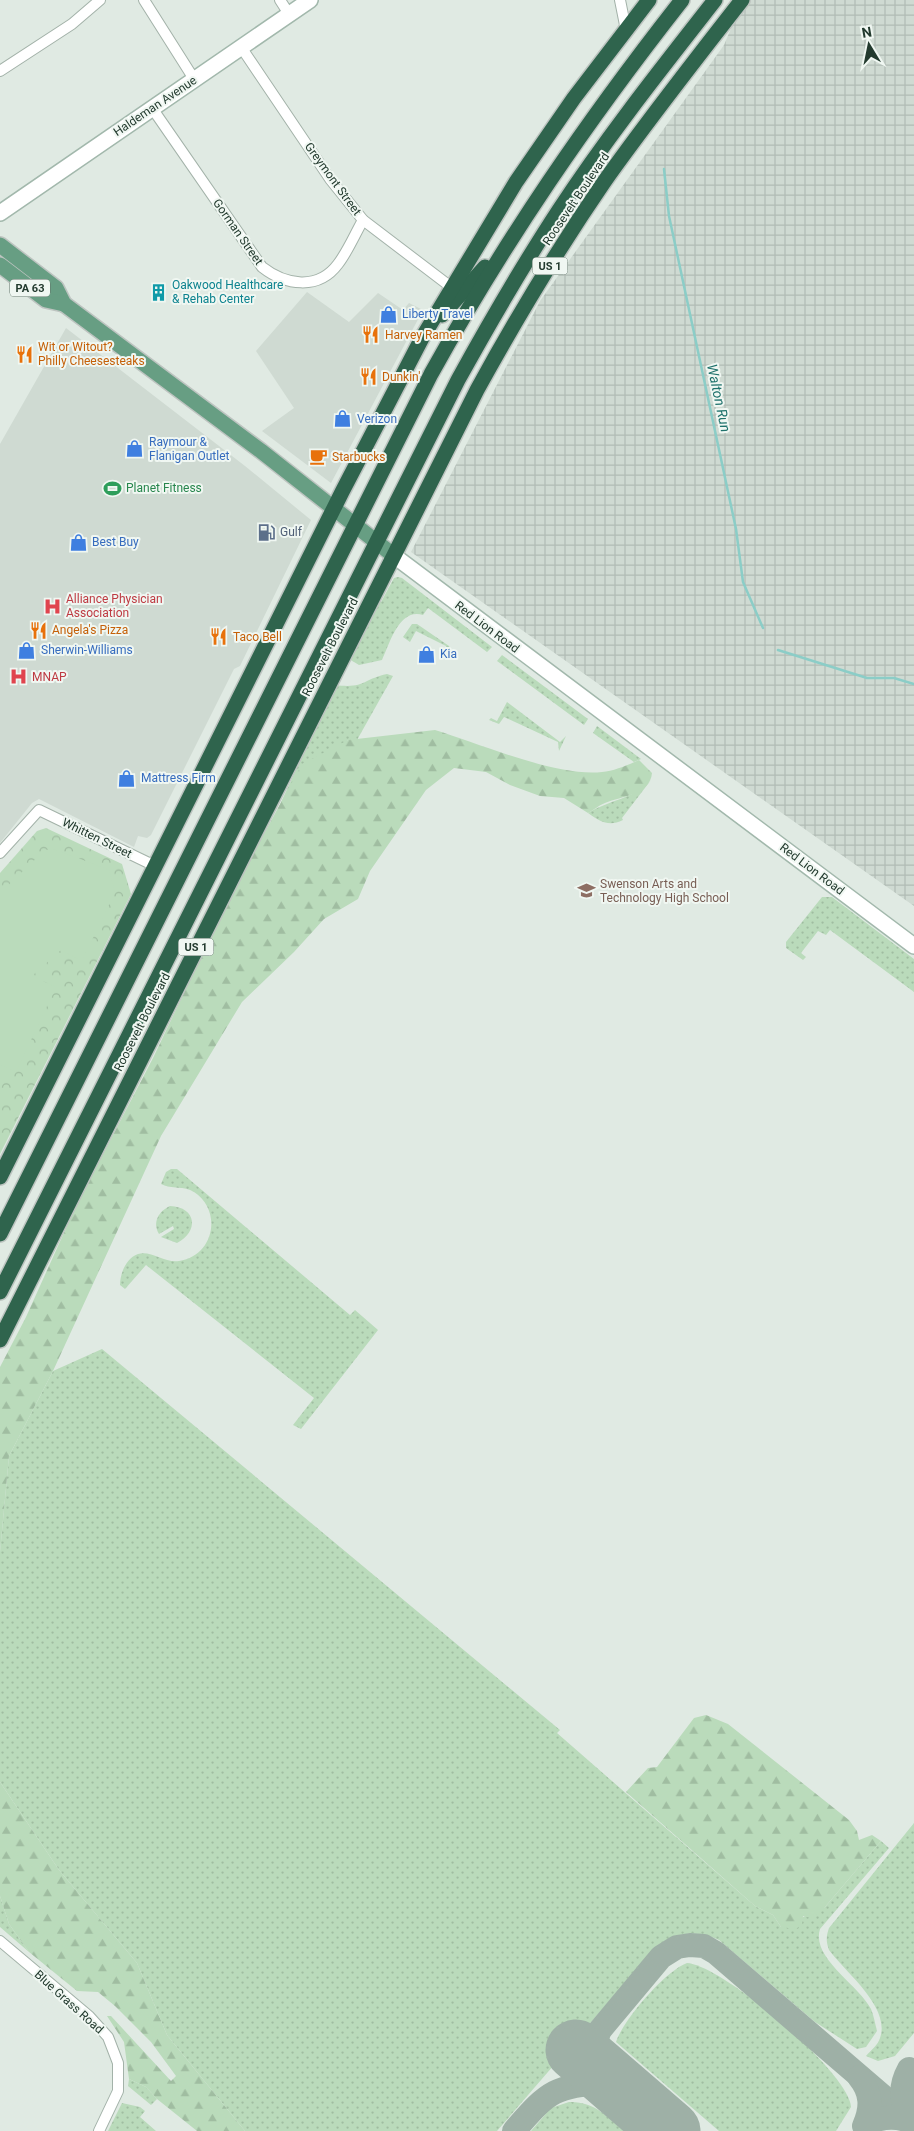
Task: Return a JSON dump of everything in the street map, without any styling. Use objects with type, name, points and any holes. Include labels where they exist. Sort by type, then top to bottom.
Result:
[{"type":"highway","points":[[0,1176],[334,508],[422,338],[451,287],[535,154],[649,0]]},
{"type":"highway","points":[[0,1234],[431,374],[511,238],[590,120],[682,0]]},
{"type":"highway","name":"Roosevelt Boulevard","points":[[0,1292],[375,541],[458,380],[533,252],[616,128],[715,0]]},
{"type":"highway","name":"Roosevelt Boulevard","points":[[0,1340],[393,554],[501,347],[551,263],[605,182],[665,99],[742,0]]},
{"type":"highway","points":[[422,338],[511,238]]},
{"type":"highway","points":[[501,347],[533,252]]},
{"type":"highway","points":[[220,851],[282,776]]},
{"type":"highway","points":[[77,1185],[98,1097]]},
{"type":"main road","name":"Red Lion Road","points":[[0,245],[56,288],[64,304]]},
{"type":"main road","name":"Red Lion Road","points":[[0,265],[46,300],[64,304],[393,554]]},
{"type":"street","points":[[0,72],[72,24],[100,0]]},
{"type":"street","points":[[144,0],[194,79]]},
{"type":"street","points":[[280,0],[289,14]]},
{"type":"street","name":"Haldeman Avenue","points":[[0,213],[310,0]]},
{"type":"street","points":[[620,0],[626,30]]},
{"type":"street","name":"Greymont Street","points":[[241,47],[330,178],[363,220],[451,287]]},
{"type":"street","name":"Gorman Street","points":[[152,108],[262,267],[273,276],[285,281],[302,283],[316,281],[329,274],[338,264],[363,220]]},
{"type":"street","name":"Red Lion Road","points":[[393,554],[914,946]]},
{"type":"street","name":"Whitten Street","points":[[0,853],[39,810],[155,866]]},
{"type":"street","name":"Blue Grass Road","points":[[0,1941],[89,2016],[108,2037],[118,2064],[118,2091],[99,2131]]},
{"type":"shaded area","points":[[743,0],[914,0],[914,906],[411,552],[540,301],[724,45]]},
{"type":"shaded area","points":[[307,292],[349,322],[378,293],[403,310],[409,303],[423,310],[331,483],[262,431],[294,408],[256,351]]},
{"type":"shaded area","points":[[66,328],[245,466],[311,520],[240,666],[234,669],[151,835],[147,838],[138,836],[134,847],[39,799],[32,803],[0,843],[0,444]]},
{"type":"green space","points":[[394,578],[402,578],[492,647],[487,652],[428,608],[423,615],[415,614],[408,617],[396,628],[382,660],[359,665],[349,659],[378,601],[381,602]]},
{"type":"green space","points":[[412,624],[417,624],[449,646],[451,651],[446,646],[416,631],[410,642],[403,637]]},
{"type":"green space","points":[[502,655],[588,719],[584,725],[497,661]]},
{"type":"green space","points":[[387,674],[393,676],[357,740],[348,740],[277,811],[335,685],[358,685]]},
{"type":"green space","points":[[507,702],[560,742],[566,736],[559,751],[558,742],[504,717],[499,724],[489,720],[491,718],[497,721]]},
{"type":"green space","points":[[597,726],[641,759],[634,762],[593,733]]},
{"type":"green space","points":[[435,730],[518,758],[563,770],[602,772],[626,766],[639,760],[652,773],[650,780],[641,790],[603,804],[588,813],[564,798],[540,796],[510,785],[486,772],[454,768],[426,790],[370,871],[358,899],[324,919],[294,952],[242,1002],[161,1136],[53,1371],[9,1456],[0,1552],[0,1367],[26,1317],[76,1206],[153,1058],[230,896],[302,764],[348,740]]},
{"type":"green space","points":[[651,780],[622,818],[623,820],[609,823],[597,819],[588,813],[638,791]]},
{"type":"green space","points":[[46,828],[122,864],[131,894],[0,1154],[0,873],[37,831]]},
{"type":"green space","points":[[54,849],[109,870],[115,892],[82,961],[61,950],[32,976],[56,987],[16,1072],[0,1065],[0,893],[45,850]]},
{"type":"green space","points":[[822,897],[832,897],[914,959],[914,992],[830,930],[826,935],[818,931],[801,953],[806,957],[803,960],[786,948],[786,942]]},
{"type":"green space","points":[[171,1169],[177,1169],[350,1315],[355,1310],[378,1330],[301,1429],[293,1425],[314,1398],[146,1265],[125,1289],[120,1285],[124,1267],[130,1259],[138,1254],[143,1253],[179,1261],[191,1257],[200,1251],[207,1242],[211,1221],[209,1210],[203,1200],[194,1192],[161,1184],[166,1172]]},
{"type":"green space","points":[[170,1206],[179,1207],[186,1211],[192,1221],[189,1233],[177,1243],[161,1237],[174,1229],[173,1226],[159,1234],[156,1225],[160,1214]]},
{"type":"green space","points":[[102,1349],[560,1730],[557,1733],[755,1906],[773,1915],[781,1927],[825,1907],[881,1841],[889,1848],[820,1929],[819,1940],[822,1950],[871,2009],[877,2031],[866,2047],[857,2049],[815,2022],[719,1940],[702,1934],[686,1934],[670,1938],[655,1948],[497,2131],[245,2131],[167,2035],[137,1963],[59,1870],[0,1782],[0,1552],[9,1456],[53,1371]]},
{"type":"green space","points":[[706,1715],[728,1724],[849,1820],[857,1831],[859,1840],[872,1835],[881,1841],[825,1907],[812,1918],[803,1916],[802,1924],[796,1929],[781,1927],[773,1915],[755,1906],[626,1792],[648,1768],[657,1767],[694,1718]]},
{"type":"green space","points":[[0,1782],[59,1870],[137,1963],[167,2035],[245,2131],[197,2131],[157,2099],[146,2087],[129,2079],[124,2042],[107,2016],[111,2016],[171,2081],[176,2076],[151,2042],[115,2006],[98,1992],[77,1991],[29,1952],[9,1924],[0,1896]]},
{"type":"green space","points":[[914,1823],[914,2033],[895,2056],[878,2061],[866,2056],[880,2038],[882,2026],[879,2014],[865,1991],[829,1950],[827,1936],[829,1928]]},
{"type":"green space","points":[[0,1896],[9,1924],[29,1952],[0,1927]]},
{"type":"green space","points":[[687,1963],[704,1968],[754,2000],[807,2047],[829,2070],[845,2091],[851,2107],[836,2131],[719,2131],[616,2042],[627,2021],[646,1997],[668,1976]]},
{"type":"green space","points":[[129,2079],[146,2087],[157,2099],[151,2105],[128,2086]]},
{"type":"green space","points":[[569,2102],[578,2102],[599,2110],[624,2131],[531,2131],[551,2108]]},
{"type":"green space","points":[[122,2103],[140,2107],[145,2111],[140,2117],[156,2131],[108,2131]]},
{"type":"waterway","name":"Walton Run","points":[[664,169],[669,216],[736,529],[743,582],[763,628]]},
{"type":"waterway","name":"Walton Run","points":[[778,650],[867,678],[894,678],[914,684]]},
{"type":"taxiway","points":[[588,2060],[600,2030],[661,1957],[677,1947],[690,1945],[704,1946],[716,1953],[914,2123]]},
{"type":"taxiway","points":[[859,2077],[866,2089],[869,2101],[864,2126],[876,2120],[888,2118],[907,2120],[913,2123],[902,2096],[903,2083],[909,2069]]},
{"type":"taxiway","points":[[514,2131],[537,2106],[556,2092],[566,2088],[612,2081]]},
{"type":"runway","points":[[576,2050],[670,2131]]},
{"type":"place","name":"Oakwood Healthcare & Rehab Center","points":[[158,292]]},
{"type":"place","name":"Liberty Travel","points":[[388,314]]},
{"type":"place","name":"Harvey Ramen","points":[[371,335]]},
{"type":"place","name":"Wit or Witout? Philly Cheesesteaks","points":[[24,354]]},
{"type":"place","name":"Dunkin'","points":[[368,377]]},
{"type":"place","name":"Verizon","points":[[343,419]]},
{"type":"place","name":"Raymour & Flanigan Outlet","points":[[135,449]]},
{"type":"place","name":"Starbucks","points":[[318,457]]},
{"type":"place","name":"Planet Fitness","points":[[112,488]]},
{"type":"place","name":"Gulf","points":[[266,532]]},
{"type":"place","name":"Best Buy","points":[[78,542]]},
{"type":"place","name":"Alliance Physician Association","points":[[52,606]]},
{"type":"place","name":"Angela's Pizza","points":[[38,630]]},
{"type":"place","name":"Taco Bell","points":[[219,637]]},
{"type":"place","name":"Sherwin-Williams","points":[[27,650]]},
{"type":"place","name":"Kia","points":[[426,654]]},
{"type":"place","name":"MNAP","points":[[18,677]]},
{"type":"place","name":"Mattress Firm","points":[[127,778]]},
{"type":"place","name":"Swenson Arts and Technology High School","points":[[586,891]]}]
